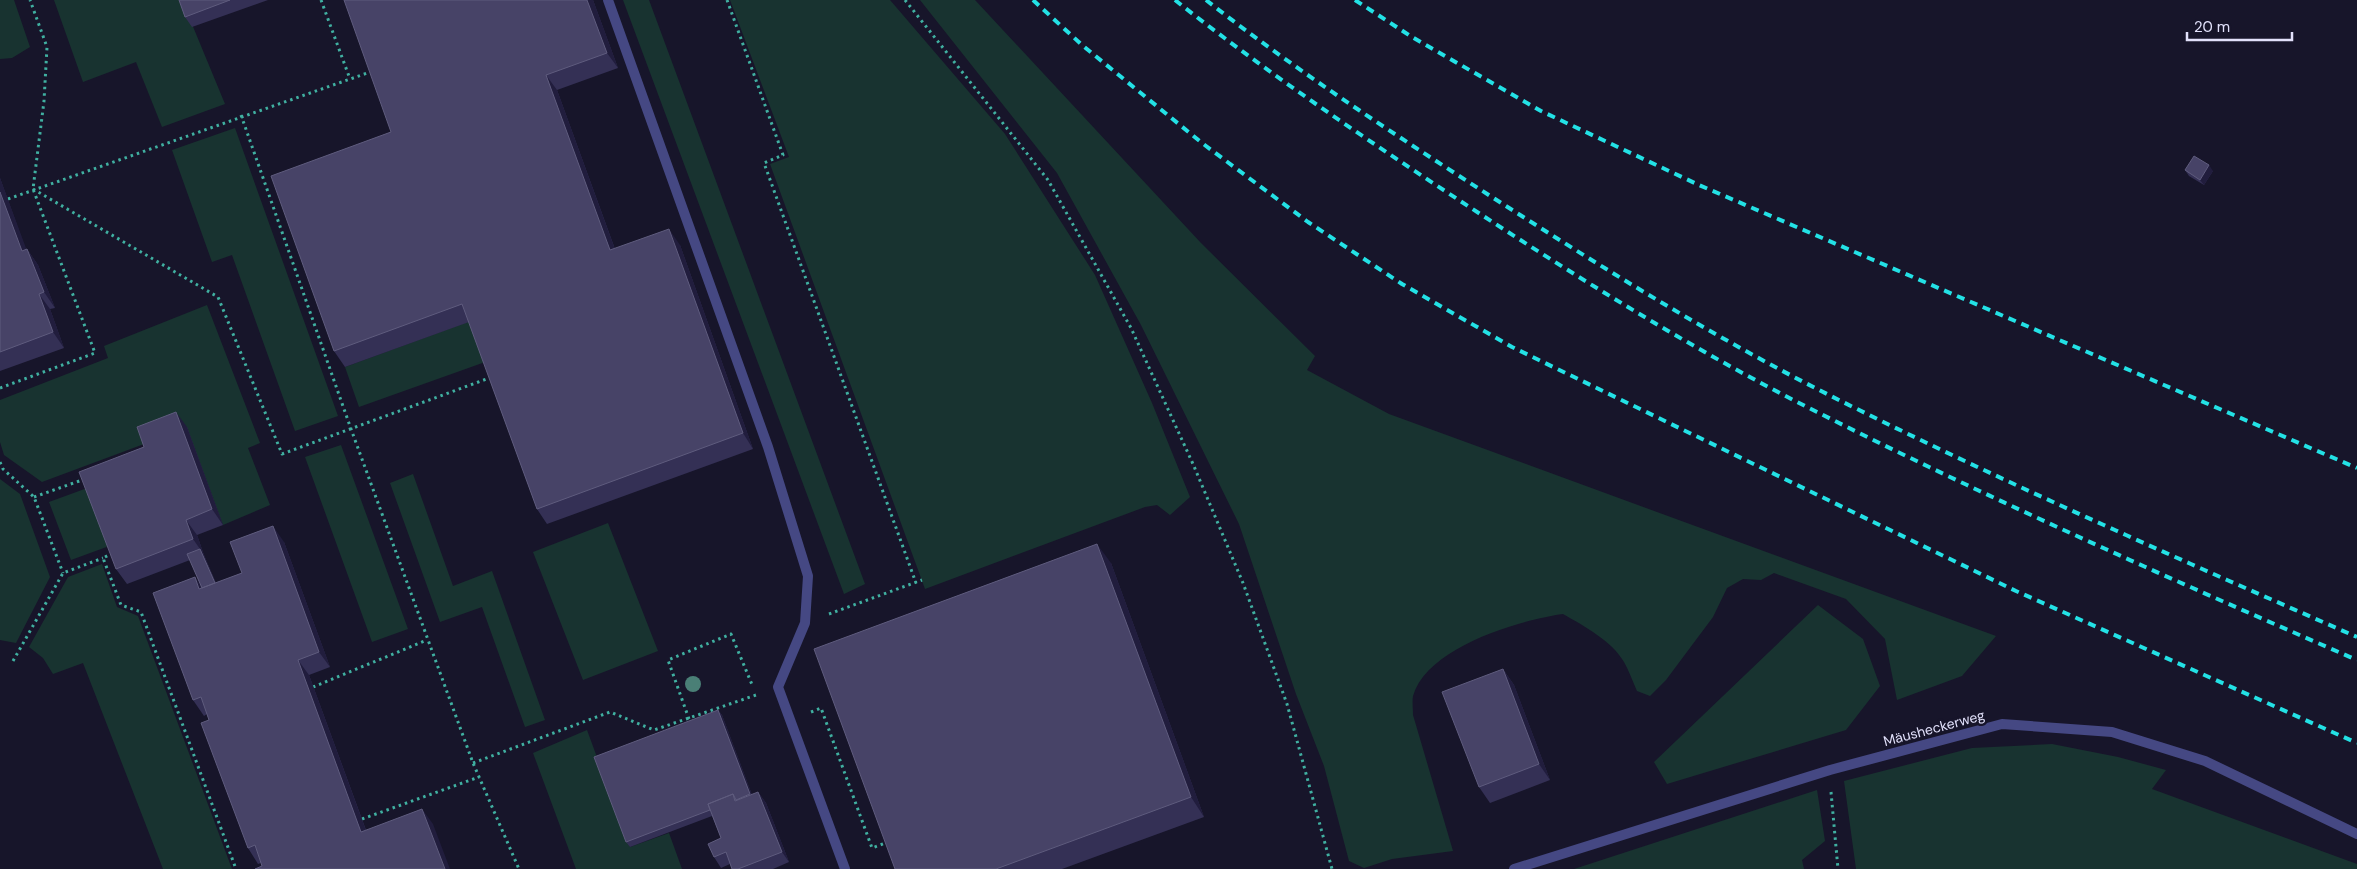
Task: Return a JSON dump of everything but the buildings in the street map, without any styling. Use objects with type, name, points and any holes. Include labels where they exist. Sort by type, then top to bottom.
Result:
[{"type":"street","points":[[608,0],[768,447],[808,576],[805,623],[778,687],[845,869]]},
{"type":"street","name":"Mäusheckerweg","points":[[1514,869],[1830,770],[2002,724],[2112,732],[2205,761],[2357,834]]},
{"type":"path","points":[[0,388],[95,353],[33,189],[44,101],[47,47],[30,0]]},
{"type":"path","points":[[321,0],[350,78]]},
{"type":"path","points":[[727,0],[783,155],[764,162],[916,582]]},
{"type":"path","points":[[905,0],[1048,180],[1131,328],[1193,464],[1246,592],[1287,704],[1332,869]]},
{"type":"path","points":[[8,198],[374,70]]},
{"type":"path","points":[[241,115],[351,429],[472,763],[519,869]]},
{"type":"path","points":[[33,189],[218,297],[282,454],[494,376]]},
{"type":"path","points":[[0,462],[3,469],[34,497],[63,573]]},
{"type":"path","points":[[34,497],[88,478]]},
{"type":"path","points":[[13,661],[63,573],[115,553]]},
{"type":"path","points":[[103,558],[121,605],[141,612],[236,869]]},
{"type":"path","points":[[805,623],[922,580]]},
{"type":"path","points":[[689,719],[668,660],[731,634],[756,695]]},
{"type":"path","points":[[313,687],[427,640]]},
{"type":"path","points":[[472,763],[610,712],[654,730],[747,698]]},
{"type":"path","points":[[790,721],[821,708],[872,848],[890,840]]},
{"type":"path","points":[[1830,770],[1838,869]]},
{"type":"path","points":[[362,819],[478,777]]},
{"type":"green space","points":[[0,0],[14,0],[30,47],[12,58],[0,59]]},
{"type":"green space","points":[[54,0],[182,0],[225,104],[162,127],[136,62],[83,82]]},
{"type":"green space","points":[[623,0],[649,0],[865,584],[844,594]]},
{"type":"green space","points":[[730,0],[890,0],[1005,134],[1095,275],[1152,403],[1190,497],[1170,515],[1157,505],[1145,507],[925,589],[770,164],[789,157]]},
{"type":"green space","points":[[920,0],[975,0],[1201,243],[1315,356],[1307,370],[1389,414],[1996,636],[1962,676],[1897,700],[1885,639],[1846,599],[1774,573],[1761,580],[1743,579],[1727,588],[1713,617],[1666,680],[1650,696],[1637,691],[1624,662],[1612,647],[1597,635],[1563,614],[1523,622],[1477,639],[1455,650],[1436,663],[1422,679],[1413,696],[1413,715],[1453,851],[1392,859],[1364,868],[1349,861],[1324,766],[1296,694],[1239,524],[1141,325],[1057,173]]},
{"type":"green space","points":[[235,128],[338,416],[295,431],[232,255],[212,262],[172,150]]},
{"type":"green space","points":[[207,305],[260,443],[248,448],[270,505],[223,525],[187,428],[42,482],[4,455],[0,442],[0,400],[108,358],[104,346]]},
{"type":"green space","points":[[473,320],[488,361],[359,407],[345,367]]},
{"type":"green space","points":[[341,445],[408,629],[372,642],[305,457]]},
{"type":"green space","points":[[413,474],[453,586],[492,571],[545,720],[525,727],[482,607],[440,622],[390,483]]},
{"type":"green space","points":[[0,479],[20,494],[50,577],[16,643],[0,640]]},
{"type":"green space","points":[[90,487],[112,545],[71,560],[49,502]]},
{"type":"green space","points":[[608,523],[658,651],[583,680],[533,552]]},
{"type":"green space","points":[[102,564],[117,607],[138,616],[232,869],[163,869],[83,663],[53,674],[43,658],[29,647],[68,577]]},
{"type":"green space","points":[[1818,605],[1863,639],[1880,686],[1846,730],[1667,784],[1654,762]]},
{"type":"green space","points":[[587,730],[630,847],[669,833],[682,869],[576,869],[533,753]]},
{"type":"green space","points":[[2052,744],[2118,757],[2166,770],[2152,789],[2357,864],[2357,869],[1856,869],[1844,781],[1972,748]]},
{"type":"green space","points":[[1817,790],[1825,841],[1802,860],[1804,869],[1574,869]]},
{"type":"railway","points":[[1033,0],[1082,45],[1202,143],[1308,222],[1402,284],[1512,347],[2016,591],[2357,743]]},
{"type":"railway","points":[[1175,0],[1284,81],[1433,183],[1598,289],[1728,365],[1817,412],[2018,509],[2357,660]]},
{"type":"railway","points":[[1206,0],[1312,78],[1421,151],[1617,276],[1742,349],[1827,394],[2024,489],[2357,637]]},
{"type":"railway","points":[[1355,0],[1412,37],[1541,111],[1699,185],[2357,468]]}]
